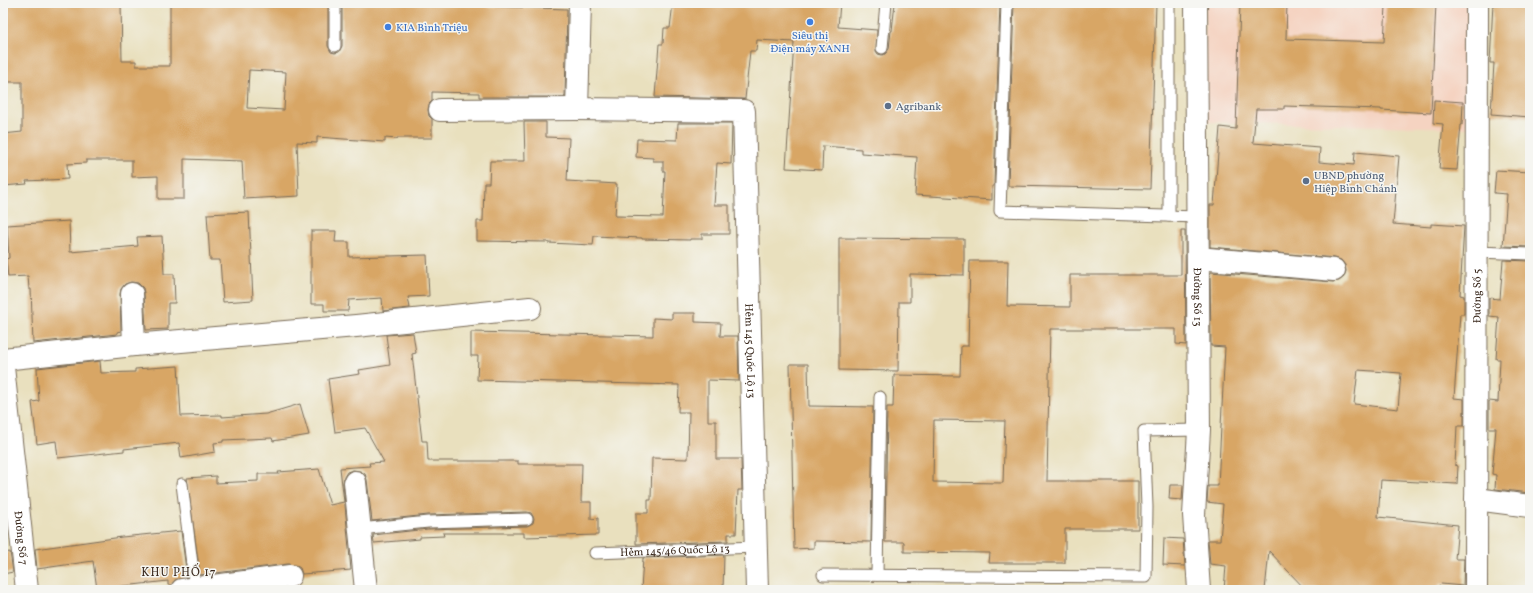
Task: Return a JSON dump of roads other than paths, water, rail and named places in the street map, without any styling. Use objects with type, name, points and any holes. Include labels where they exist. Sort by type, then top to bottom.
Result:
[{"type":"street","points":[[440,110],[576,109],[580,3]]},
{"type":"street","name":"Đường Số 13","points":[[1196,3],[1199,430],[1194,515],[1199,590]]},
{"type":"street","name":"Đường Số 5","points":[[1476,590],[1477,3]]},
{"type":"street","name":"Hẻm 145 Quốc Lộ 13","points":[[576,109],[744,111],[757,590]]},
{"type":"street","points":[[1198,258],[1334,270]]},
{"type":"street","points":[[132,294],[134,345]]},
{"type":"street","points":[[3,359],[134,345],[356,326],[530,308]]},
{"type":"street","name":"Đường Số 7","points":[[3,367],[6,431],[27,590]]},
{"type":"street","points":[[355,482],[366,590]]},
{"type":"street","points":[[1476,499],[1530,506]]},
{"type":"street","points":[[189,589],[290,576]]},
{"type":"lane","points":[[335,3],[336,46]]},
{"type":"lane","points":[[882,48],[886,3]]},
{"type":"lane","points":[[1007,3],[1000,211],[1198,218]]},
{"type":"lane","points":[[1169,3],[1169,216]]},
{"type":"lane","points":[[1477,252],[1530,254]]},
{"type":"lane","points":[[877,575],[880,397]]},
{"type":"lane","points":[[823,575],[1146,577],[1147,507],[1144,431],[1199,430]]},
{"type":"lane","points":[[182,484],[189,589]]},
{"type":"lane","points":[[360,529],[428,522],[527,519]]},
{"type":"lane","name":"Hẻm 145/46 Quốc Lộ 13","points":[[595,553],[756,547]]},
{"type":"place","name":"Siêu thị Điện máy XANH","points":[[810,22]]},
{"type":"place","name":"KIA Bình Triệu","points":[[388,27]]},
{"type":"place","name":"Agribank","points":[[888,106]]},
{"type":"place","name":"UBND phường Hiệp Bình Chánh","points":[[1306,181]]},
{"type":"district","name":"KHU PHỐ 17","points":[[179,572]]}]
